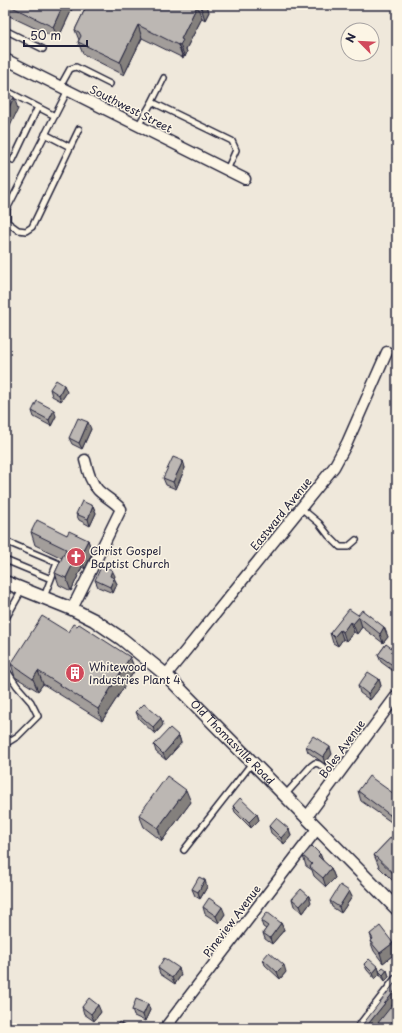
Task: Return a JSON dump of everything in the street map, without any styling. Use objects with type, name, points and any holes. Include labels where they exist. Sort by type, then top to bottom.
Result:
[{"type":"street","name":"Southwest Street","points":[[5,60],[246,179]]},
{"type":"street","name":"Eastward Avenue","points":[[166,675],[334,467],[347,444],[387,352]]},
{"type":"street","points":[[72,609],[121,509],[97,489],[88,474],[85,460]]},
{"type":"street","name":"Old Thomasville Road","points":[[5,582],[72,609],[94,620],[108,629],[166,675],[397,909]]},
{"type":"street","name":"Boles Avenue","points":[[306,818],[397,695]]},
{"type":"street","name":"Pineview Avenue","points":[[165,1028],[317,829]]},
{"type":"street","points":[[360,1028],[397,980]]},
{"type":"lane","points":[[5,30],[43,49]]},
{"type":"lane","points":[[79,129],[32,227],[26,231],[18,230],[7,222],[7,210],[55,116],[70,69],[76,67],[110,84]]},
{"type":"lane","points":[[138,126],[164,78]]},
{"type":"lane","points":[[5,90],[55,116]]},
{"type":"lane","points":[[152,102],[232,141],[236,150],[227,170]]},
{"type":"lane","points":[[13,160],[38,107]]},
{"type":"lane","points":[[45,134],[70,147]]},
{"type":"lane","points":[[301,508],[318,523],[340,547],[348,547],[356,540]]},
{"type":"lane","points":[[5,541],[57,563],[43,598]]},
{"type":"lane","points":[[5,560],[51,579]]},
{"type":"lane","points":[[5,620],[22,589]]},
{"type":"lane","points":[[5,668],[17,686],[31,702],[38,716],[18,736],[5,744]]},
{"type":"lane","points":[[184,850],[252,763]]},
{"type":"lane","points":[[284,796],[315,763],[319,764],[336,777]]},
{"type":"building","points":[[8,5],[63,5],[53,27]]},
{"type":"building","points":[[87,5],[202,5],[201,7],[197,6],[181,39],[183,40],[180,45],[138,25],[120,62],[78,42],[81,36],[79,32],[75,30]]},
{"type":"building","points":[[5,93],[14,97],[5,115]]},
{"type":"building","points":[[56,380],[64,385],[59,395],[50,389]]},
{"type":"building","points":[[37,401],[54,410],[49,420],[32,411]]},
{"type":"building","points":[[78,418],[88,422],[79,443],[69,438]]},
{"type":"building","points":[[173,457],[183,461],[173,482],[163,478]]},
{"type":"building","points":[[82,501],[93,506],[88,519],[76,514]]},
{"type":"building","points":[[37,520],[67,535],[69,531],[88,540],[80,556],[77,555],[66,578],[55,573],[66,549],[31,532]]},
{"type":"building","points":[[102,565],[112,570],[110,576],[114,578],[110,587],[95,580]]},
{"type":"building","points":[[349,609],[358,615],[362,610],[384,627],[380,634],[359,617],[353,624],[350,622],[343,632],[340,630],[334,637],[330,633]]},
{"type":"building","name":"Whitewood Industries Plant 4","points":[[42,616],[68,632],[73,624],[77,626],[79,624],[130,657],[98,709],[38,671],[33,679],[11,664]]},
{"type":"building","points":[[386,644],[397,652],[397,662],[394,666],[378,655]]},
{"type":"building","points":[[368,672],[379,679],[368,694],[358,686]]},
{"type":"building","points":[[144,704],[161,718],[153,727],[136,712]]},
{"type":"building","points":[[170,728],[179,736],[163,754],[154,745]]},
{"type":"building","points":[[313,736],[330,747],[323,757],[306,746]]},
{"type":"building","points":[[167,776],[186,790],[158,828],[139,815]]},
{"type":"building","points":[[369,776],[397,796],[397,805],[390,815],[358,791]]},
{"type":"building","points":[[240,798],[257,814],[249,822],[233,806]]},
{"type":"building","points":[[276,818],[289,829],[281,838],[269,826]]},
{"type":"building","points":[[397,831],[397,877],[374,855]]},
{"type":"building","points":[[312,846],[320,854],[318,856],[331,868],[323,878],[310,867],[312,864],[303,856]]},
{"type":"building","points":[[199,877],[205,880],[198,892],[192,889]]},
{"type":"building","points":[[340,885],[349,891],[339,907],[330,901]]},
{"type":"building","points":[[301,889],[309,896],[300,906],[292,899]]},
{"type":"building","points":[[209,898],[222,907],[216,916],[203,907]]},
{"type":"building","points":[[267,912],[281,923],[270,938],[263,933],[268,926],[261,921]]},
{"type":"building","points":[[380,926],[393,943],[380,953],[370,941],[373,939],[370,934]]},
{"type":"building","points":[[269,952],[284,965],[277,972],[263,959]]},
{"type":"building","points":[[164,958],[179,968],[172,978],[158,968]]},
{"type":"building","points":[[369,959],[378,967],[373,973],[364,964]]},
{"type":"building","points":[[383,967],[387,970],[383,975],[379,971]]},
{"type":"building","points":[[397,980],[397,988],[365,1028],[360,1028]]},
{"type":"building","points":[[89,998],[98,1005],[91,1014],[82,1007]]},
{"type":"building","points":[[136,999],[148,1004],[143,1015],[132,1010]]},
{"type":"building","points":[[397,999],[397,1019],[390,1028],[374,1028]]},
{"type":"building","points":[[119,1022],[128,1028],[115,1028]]},
{"type":"place","name":"Christ Gospel Baptist Church","points":[[76,557]]},
{"type":"place","name":"Whitewood Industries Plant 4","points":[[75,673]]}]
